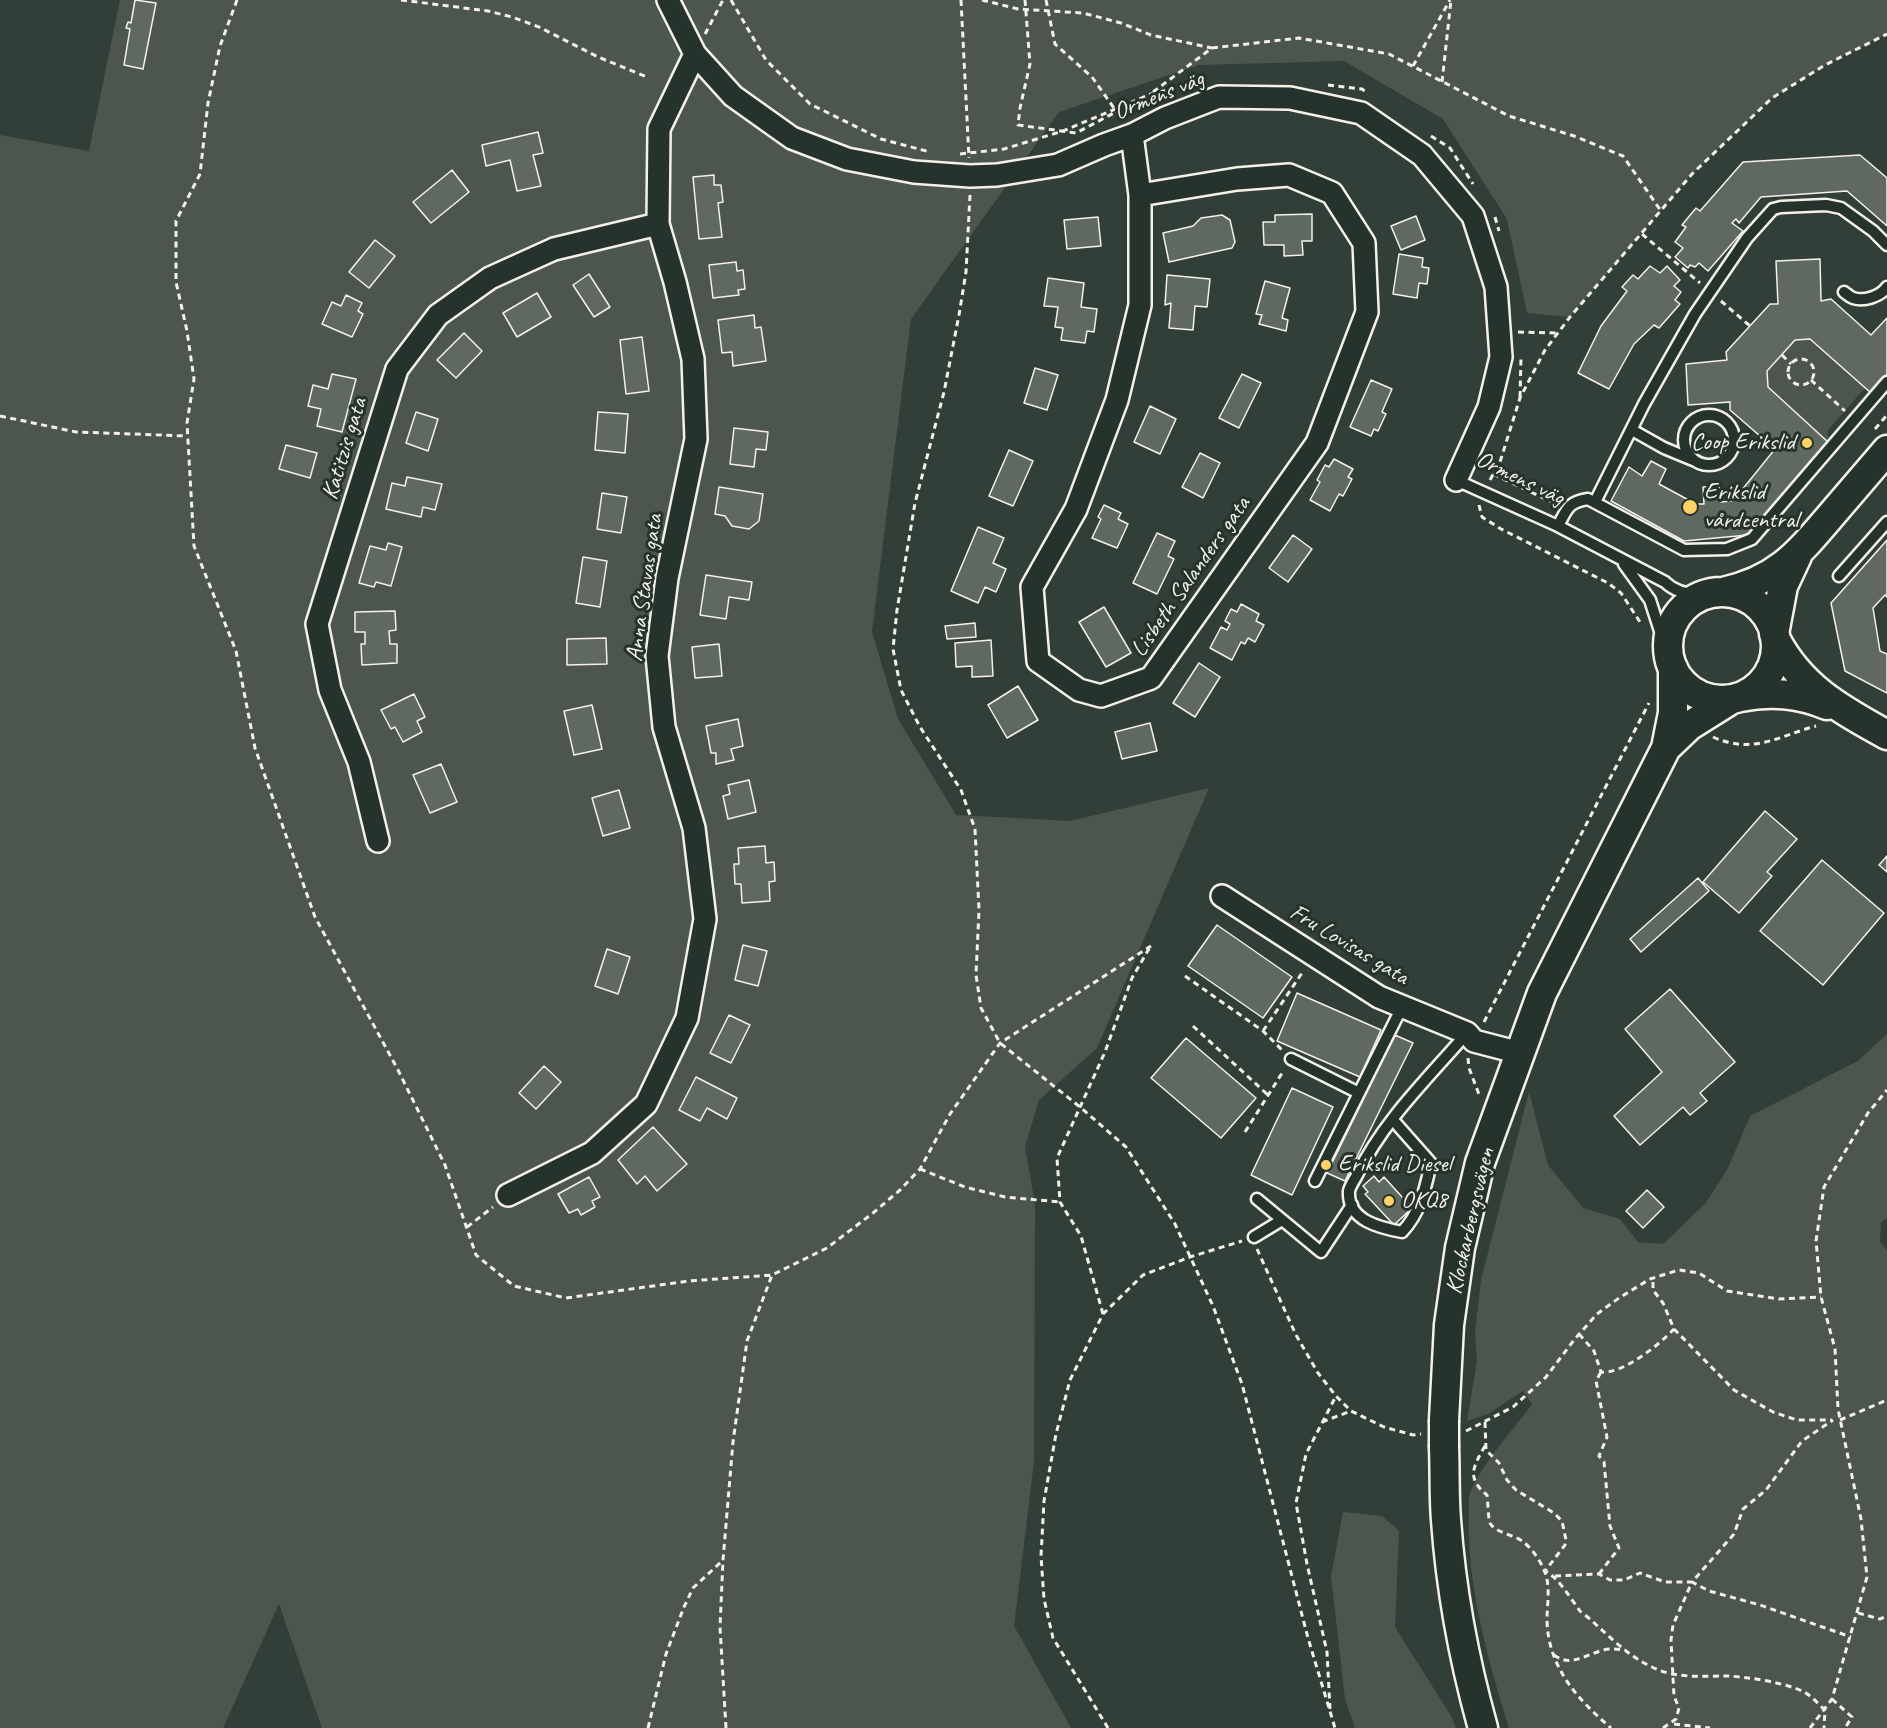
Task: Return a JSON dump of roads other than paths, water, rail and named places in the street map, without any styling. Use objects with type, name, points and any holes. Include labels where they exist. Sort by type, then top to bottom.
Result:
[{"type":"main road","points":[[1846,712],[1793,694],[1766,694],[1735,698],[1705,697],[1692,691],[1679,679],[1671,665],[1668,645],[1671,626],[1689,603],[1714,593],[1743,588],[1764,578],[1798,554],[1887,450]]},
{"type":"main road","points":[[1735,698],[1758,686],[1770,670],[1775,652],[1775,636],[1783,586],[1798,554]]},
{"type":"main road","points":[[1714,593],[1743,596],[1755,603],[1767,617],[1784,657],[1803,679],[1846,712],[1887,735]]},
{"type":"main road","name":"Klockarbergsvägen","points":[[1483,1728],[1463,1647],[1446,1520],[1444,1433],[1449,1324],[1460,1248],[1480,1163],[1542,993],[1665,748],[1673,713],[1671,665]]},
{"type":"main road","name":"Klockarbergsvägen","points":[[1665,748],[1689,726],[1735,698]]},
{"type":"street","name":"Ormens väg","points":[[669,0],[695,54],[733,96],[792,138],[847,159],[914,172],[970,176],[997,175],[1058,165],[1132,135],[1165,118],[1219,98],[1290,98],[1361,113],[1422,155],[1473,216],[1496,287],[1501,357],[1489,407],[1456,480]]},
{"type":"street","name":"Anna Stavas gata","points":[[508,1195],[591,1153],[646,1104],[687,1018],[705,918],[694,828],[664,727],[657,656],[667,578],[696,439],[693,359],[675,282],[658,224],[659,129],[695,54]]},
{"type":"street","name":"Lisbeth Salanders gata","points":[[1132,135],[1140,195],[1140,304],[1117,400],[1076,509],[1032,587],[1038,661],[1079,690],[1101,696],[1151,678],[1317,443],[1367,312],[1364,243],[1332,193],[1289,175],[1237,179],[1140,195]]},
{"type":"street","name":"Katitzis gata","points":[[378,841],[358,762],[330,690],[317,624],[397,369],[438,315],[490,278],[554,249],[658,224]]},
{"type":"street","name":"Fru Lovisas gata","points":[[1222,896],[1379,998],[1467,1033],[1474,1041],[1520,1053]]},
{"type":"lane","points":[[1595,502],[1695,314],[1747,238],[1773,209],[1826,205],[1841,208],[1873,231],[1887,245]]},
{"type":"lane","points":[[1844,292],[1853,298],[1870,298],[1884,292],[1887,287]]},
{"type":"lane","points":[[1558,526],[1566,510],[1574,501],[1588,499],[1684,550],[1727,549],[1752,539],[1887,382]]},
{"type":"lane","points":[[1632,430],[1664,448],[1695,461],[1709,465],[1721,462],[1729,456],[1734,439],[1732,429],[1724,419],[1714,414],[1704,414],[1688,425],[1684,434],[1684,447],[1695,461]]},
{"type":"lane","name":"Ormens väg","points":[[1456,480],[1558,526],[1665,582],[1671,588],[1687,594],[1714,593]]},
{"type":"lane","points":[[1839,576],[1887,522]]},
{"type":"lane","points":[[1623,561],[1650,600],[1671,665]]},
{"type":"lane","points":[[1315,1181],[1402,1007]]},
{"type":"lane","points":[[1393,1120],[1431,1163],[1422,1202],[1412,1222],[1402,1232],[1376,1227],[1358,1215],[1349,1191],[1367,1155],[1393,1120],[1467,1033]]},
{"type":"lane","points":[[1291,1059],[1359,1093]]},
{"type":"lane","points":[[1257,1199],[1321,1252],[1352,1204]]},
{"type":"lane","points":[[1254,1238],[1282,1220]]},
{"type":"place","name":"Coop Erikslid","points":[[1807,443]]},
{"type":"place","name":"Erikslid vårdcentral","points":[[1690,507]]},
{"type":"place","name":"Erikslid Diesel","points":[[1326,1165]]},
{"type":"place","name":"OKQ8","points":[[1389,1201]]}]
